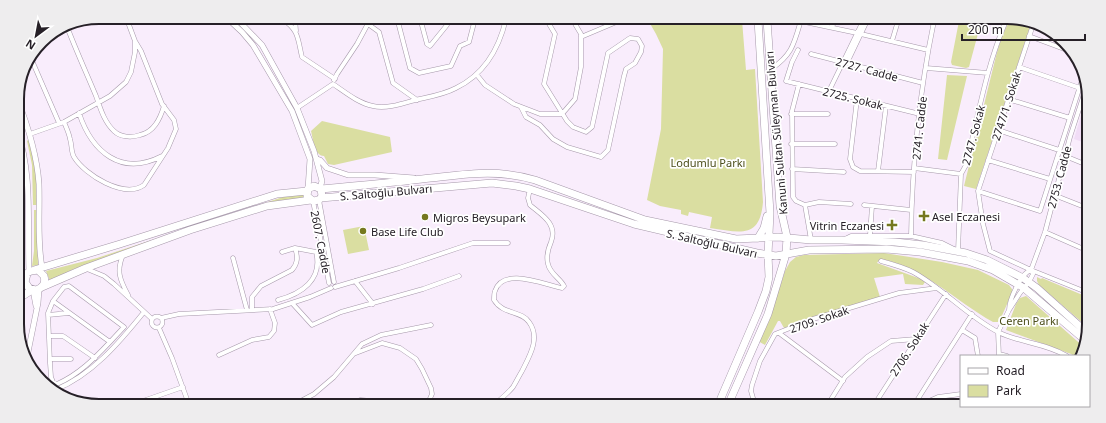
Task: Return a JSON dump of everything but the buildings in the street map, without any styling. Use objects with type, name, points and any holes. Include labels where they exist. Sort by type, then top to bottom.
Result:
[{"type":"main road","name":"Kanuni Sultan Süleyman Bulvarı","points":[[720,399],[764,297],[769,276],[768,246],[770,204],[758,24]]},
{"type":"main road","name":"Kanuni Sultan Süleyman Bulvarı","points":[[731,399],[768,314],[787,246],[787,238],[780,206],[767,24]]},
{"type":"main road","name":"S. Saltoğlu Bulvarı","points":[[24,275],[42,267],[114,246],[277,194],[308,190],[314,186],[321,189],[498,172],[519,175],[645,220],[736,239],[769,237],[811,240],[910,243],[958,251],[988,260],[1024,283],[1082,327]]},
{"type":"main road","name":"S. Saltoğlu Bulvarı","points":[[24,295],[86,268],[124,254],[190,230],[267,206],[492,183],[530,189],[634,224],[726,247],[768,255],[776,256],[809,250],[874,248],[909,250],[950,257],[976,264],[1024,283],[1081,336]]},
{"type":"main road","points":[[308,190],[307,196],[316,200],[322,194],[321,189]]},
{"type":"main road","points":[[758,238],[766,221],[770,204]]},
{"type":"main road","points":[[39,271],[44,276],[44,283],[37,289],[28,287],[25,283],[25,279],[30,272],[39,271]]},
{"type":"street","points":[[64,122],[70,138],[73,156],[87,173],[100,181],[121,188],[139,188],[144,185],[176,130],[174,120],[159,96],[152,75],[145,64],[141,51],[135,41],[129,24]]},
{"type":"street","points":[[233,24],[253,45],[295,109],[310,159],[308,190]]},
{"type":"street","points":[[242,24],[262,45],[295,109],[317,160],[322,181],[321,189]]},
{"type":"street","points":[[291,24],[296,32]]},
{"type":"street","points":[[294,24],[302,57],[335,79]]},
{"type":"street","points":[[295,109],[333,84],[368,24],[379,32],[393,83],[417,100]]},
{"type":"street","points":[[399,24],[410,68],[419,74],[451,66],[460,46],[469,42],[474,24]]},
{"type":"street","points":[[422,24],[427,44],[430,46],[447,24]]},
{"type":"street","points":[[333,84],[361,102],[374,106],[386,107],[440,94],[456,88],[477,75],[494,52],[504,24]]},
{"type":"street","points":[[521,107],[526,117],[540,125],[554,139],[567,147],[601,157],[608,150],[626,69],[635,63],[641,52],[642,46],[638,39],[630,38],[608,53],[592,127],[586,132],[573,126],[562,114],[544,84],[555,34],[549,24]]},
{"type":"street","points":[[477,75],[485,85],[514,104],[540,114],[562,114],[575,99],[581,67],[581,34],[575,24]]},
{"type":"street","points":[[581,37],[612,24]]},
{"type":"street","points":[[770,69],[781,62],[788,54],[794,43],[800,24]]},
{"type":"street","points":[[819,24],[928,50]]},
{"type":"street","points":[[859,33],[862,24]]},
{"type":"street","points":[[829,92],[865,24]]},
{"type":"street","points":[[892,41],[897,24]]},
{"type":"street","name":"2741. Cadde","points":[[911,236],[914,170],[923,83],[933,24]]},
{"type":"street","name":"2747. Sokak","points":[[958,251],[961,174],[966,165],[988,73],[1005,24]]},
{"type":"street","name":"2747/1. Sokak","points":[[978,191],[1032,29]]},
{"type":"street","points":[[69,31],[98,103],[109,125],[115,132],[128,137],[147,133],[153,128],[164,106]]},
{"type":"street","points":[[1030,36],[1062,48]]},
{"type":"street","points":[[24,136],[64,122],[110,96],[126,82],[131,72],[135,52],[135,41]]},
{"type":"street","name":"2725. Sokak","points":[[798,50],[792,62],[786,81],[920,114]]},
{"type":"street","name":"2727. Cadde","points":[[811,54],[923,83]]},
{"type":"street","points":[[33,63],[59,123]]},
{"type":"street","points":[[1019,67],[1080,88],[1040,211],[978,191],[982,224],[990,251],[1031,270],[1082,290]]},
{"type":"street","points":[[926,68],[988,73]]},
{"type":"street","points":[[799,84],[792,114],[791,144],[793,197],[796,201],[806,204],[819,202],[851,204]]},
{"type":"street","points":[[857,99],[850,159],[853,167],[860,171],[914,170],[961,174]]},
{"type":"street","points":[[1008,99],[1070,118]]},
{"type":"street","name":"2753. Cadde","points":[[1031,270],[1045,232],[1054,195],[1082,100]]},
{"type":"street","points":[[878,171],[886,106]]},
{"type":"street","points":[[79,113],[85,128],[97,147],[106,155],[127,163],[152,161],[162,156]]},
{"type":"street","points":[[792,114],[828,114]]},
{"type":"street","points":[[24,117],[30,134],[37,165],[40,256],[42,267]]},
{"type":"street","points":[[998,130],[1059,150]]},
{"type":"street","points":[[791,144],[835,144]]},
{"type":"street","points":[[24,152],[27,173],[30,272]]},
{"type":"street","points":[[1065,156],[1082,163]]},
{"type":"street","points":[[317,160],[320,160],[327,168],[348,175],[401,176],[423,179]]},
{"type":"street","points":[[988,160],[1050,179]]},
{"type":"street","points":[[792,169],[844,172]]},
{"type":"street","points":[[501,399],[514,386],[531,354],[534,341],[533,330],[529,322],[523,317],[499,308],[494,300],[495,290],[500,282],[510,278],[519,278],[562,288],[564,286],[552,274],[548,265],[547,259],[553,238],[551,229],[549,221],[542,213],[530,205],[528,198],[530,189]]},
{"type":"street","points":[[1054,195],[1082,206]]},
{"type":"street","name":"2607. Cadde","points":[[316,200],[325,232],[332,284]]},
{"type":"street","name":"2607. Cadde","points":[[316,200],[319,233],[332,284]]},
{"type":"street","points":[[806,204],[811,240]]},
{"type":"street","points":[[864,205],[911,210]]},
{"type":"street","points":[[870,235],[872,206]]},
{"type":"street","points":[[319,233],[325,232]]},
{"type":"street","points":[[1045,232],[1082,248]]},
{"type":"street","points":[[842,240],[851,236],[911,236],[942,243],[958,251]]},
{"type":"street","points":[[152,319],[179,314],[270,309],[310,297],[323,290],[326,286],[332,284],[342,284],[355,281],[399,268],[472,243],[508,243]]},
{"type":"street","points":[[252,310],[252,297],[261,286],[292,270],[296,266],[298,258],[295,248]]},
{"type":"street","points":[[278,300],[292,296],[306,288],[314,277],[318,261],[316,252],[295,248],[282,252]]},
{"type":"street","points":[[124,254],[119,268],[119,275],[121,282],[132,300]]},
{"type":"street","points":[[233,258],[247,310]]},
{"type":"street","points":[[881,261],[912,272],[946,294],[998,332],[1040,344],[1065,355]]},
{"type":"street","points":[[86,268],[104,276],[152,319],[152,325],[155,328],[159,328]]},
{"type":"street","points":[[1009,310],[1009,306],[1024,283],[1032,275],[1031,270]]},
{"type":"street","points":[[999,355],[998,332],[1024,283],[1026,272],[1031,270]]},
{"type":"street","points":[[292,303],[312,326],[341,312],[423,289],[459,276]]},
{"type":"street","points":[[355,281],[373,304]]},
{"type":"street","points":[[69,286],[124,327],[95,358],[76,374],[57,384],[53,382],[51,377],[50,359],[48,315],[53,301],[64,287],[69,286]]},
{"type":"street","name":"2709. Sokak","points":[[754,399],[752,385],[760,361],[775,334],[813,319],[899,293],[937,288]]},
{"type":"street","points":[[29,349],[37,309],[37,289]]},
{"type":"street","name":"2706. Sokak","points":[[878,399],[946,294]]},
{"type":"street","points":[[53,301],[110,342]]},
{"type":"street","points":[[219,355],[252,340],[268,337],[274,331],[275,323],[270,309]]},
{"type":"street","points":[[60,387],[77,380],[88,371],[121,340],[144,312]]},
{"type":"street","points":[[48,315],[69,313]]},
{"type":"street","points":[[918,399],[972,314]]},
{"type":"street","points":[[159,328],[163,321],[161,318]]},
{"type":"street","points":[[305,399],[314,394],[334,377],[362,344],[381,335],[431,325]]},
{"type":"street","points":[[159,328],[187,399]]},
{"type":"street","points":[[962,330],[975,338],[978,355]]},
{"type":"street","points":[[779,332],[843,381]]},
{"type":"street","points":[[49,336],[64,336],[95,358]]},
{"type":"street","points":[[831,399],[843,381],[866,357],[891,341],[916,339]]},
{"type":"street","points":[[354,354],[382,343],[400,348],[416,359],[422,369],[431,388],[432,394],[430,399]]},
{"type":"street","points":[[50,359],[71,359]]},
{"type":"street","points":[[149,399],[183,387]]},
{"type":"street","points":[[935,399],[960,394]]},
{"type":"shaded area","points":[[1082,112],[1082,142],[1074,139]]},
{"type":"green space","name":"Lodumlu Parkı","points":[[650,24],[742,24],[746,70],[755,69],[763,202],[758,223],[753,228],[739,232],[710,228],[712,217],[689,212],[688,216],[681,214],[681,210],[660,206],[647,200],[661,129],[663,49]]},
{"type":"green space","points":[[958,24],[982,24],[969,67],[966,68],[952,65],[951,62]]},
{"type":"green space","points":[[1008,24],[1030,28],[976,189],[964,186],[1001,39]]},
{"type":"green space","points":[[947,75],[967,76],[947,160],[938,159]]},
{"type":"green space","points":[[322,121],[390,137],[392,152],[334,165],[328,164],[324,156],[316,150],[311,131]]},
{"type":"green space","points":[[28,140],[30,140],[36,174],[37,205],[33,205],[32,165]]},
{"type":"green space","points":[[304,190],[306,198],[291,200],[117,254],[74,269],[50,281],[46,271],[97,258]]},
{"type":"green space","points":[[34,210],[37,210],[38,265],[32,266],[34,251]]},
{"type":"green space","points":[[364,226],[369,250],[348,254],[343,230]]},
{"type":"green space","points":[[884,253],[942,262],[978,270],[1009,285],[1012,289],[1012,293],[1000,320],[998,322],[993,322],[911,269],[880,259],[877,263],[921,279],[925,282],[923,285],[905,284],[903,274],[874,278],[880,297],[784,328],[780,321],[778,321],[765,345],[758,341],[768,323],[785,271],[790,262],[796,257],[804,255]]},
{"type":"green space","points":[[1037,277],[1042,278],[1082,295],[1082,322],[1039,285]]},
{"type":"green space","name":"Ceren Parkı","points":[[1026,296],[1080,343],[1075,355],[1006,330],[1016,304],[1020,298]]},
{"type":"place","name":"Asel Eczanesi","points":[[924,216]]},
{"type":"place","name":"Migros Beysupark","points":[[425,217]]},
{"type":"place","name":"Vitrin Eczanesi","points":[[892,225]]},
{"type":"place","name":"Base Life Club","points":[[363,231]]}]
